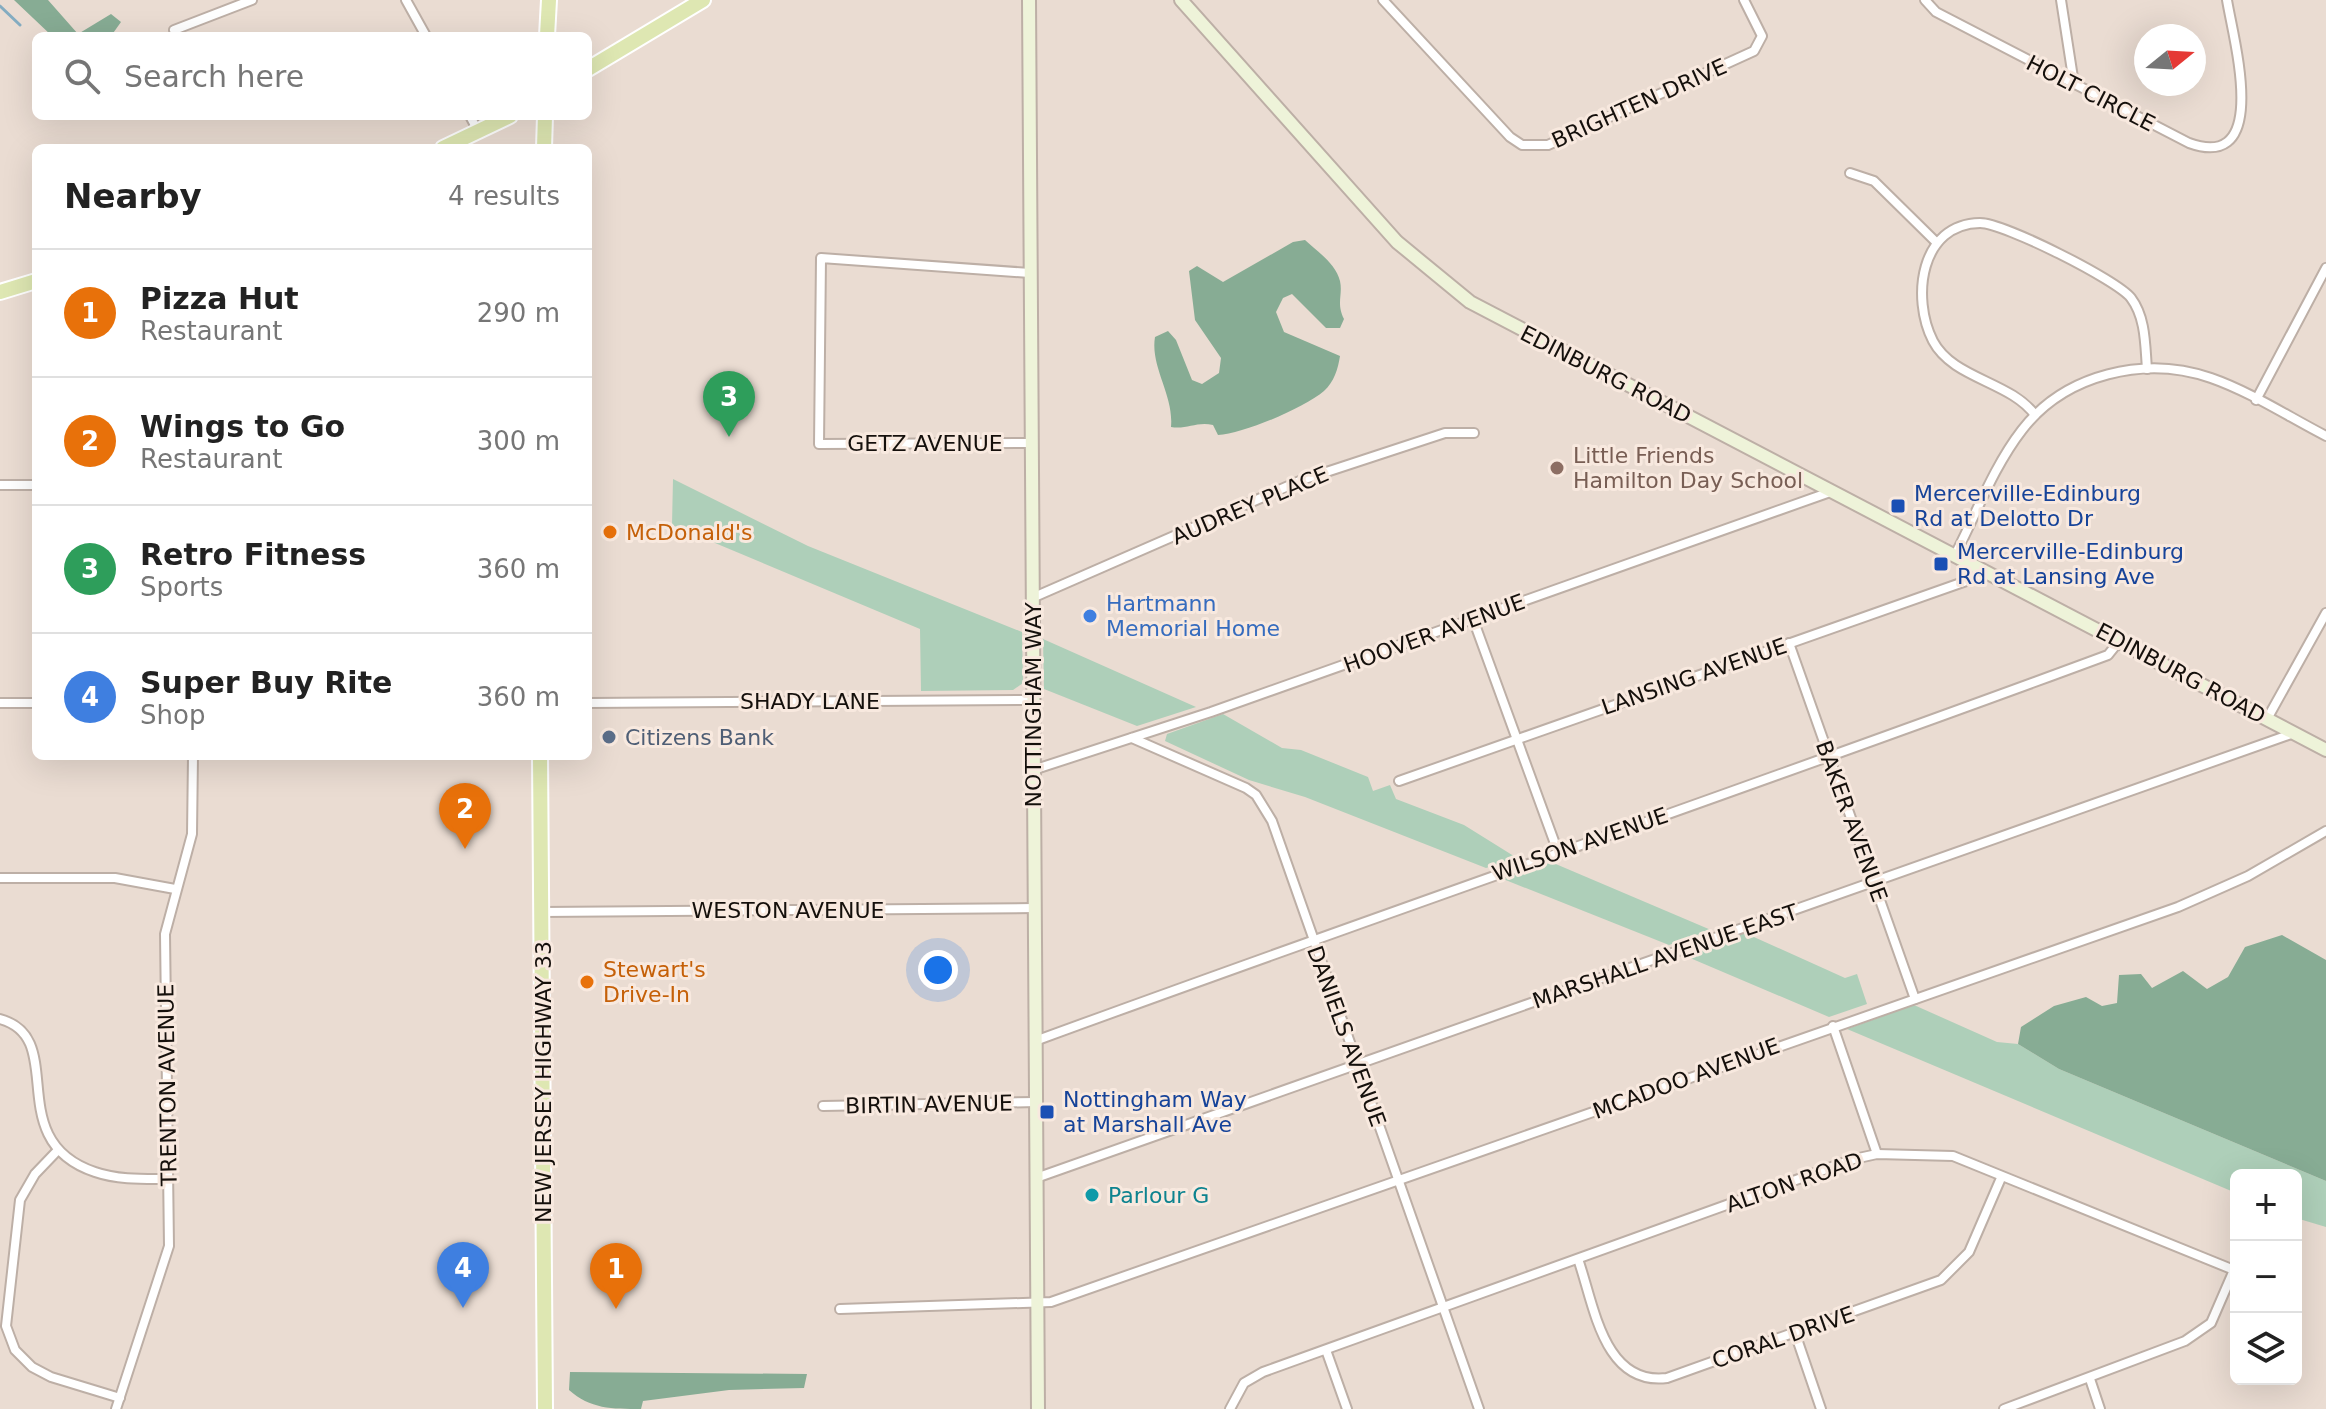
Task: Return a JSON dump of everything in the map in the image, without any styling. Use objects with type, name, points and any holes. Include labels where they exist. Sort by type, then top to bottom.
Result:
[{"type":"main road","points":[[548,29],[549,0]]},
{"type":"main road","points":[[592,64],[703,0]]},
{"type":"main road","points":[[453,144],[503,120]]},
{"type":"main road","points":[[544,144],[545,120]]},
{"type":"main road","points":[[0,292],[32,282]]},
{"type":"main road","name":"NEW JERSEY HIGHWAY 33","points":[[540,760],[545,1409]]},
{"type":"street","points":[[406,0],[424,32]]},
{"type":"street","name":"NOTTINGHAM WAY","points":[[1029,0],[1038,1409]]},
{"type":"street","name":"EDINBURG ROAD","points":[[1181,0],[1397,242],[1444,283],[1498,319],[2120,640],[2326,750]]},
{"type":"street","name":"BRIGHTEN DRIVE","points":[[1383,0],[1510,137],[1535,147],[1548,145],[1748,55],[1759,44],[1760,28],[1744,0]]},
{"type":"street","name":"HOLT CIRCLE","points":[[1925,0],[1936,12],[2199,147],[2228,140],[2240,124],[2243,106],[2227,0]]},
{"type":"street","points":[[2061,0],[2074,84]]},
{"type":"street","points":[[174,30],[247,1]]},
{"type":"street","points":[[472,120],[479,133]]},
{"type":"street","points":[[1850,173],[1874,181],[1937,243]]},
{"type":"street","points":[[2035,415],[2018,397],[1950,360],[1933,342],[1924,313],[1922,278],[1937,243],[1965,225],[1991,224],[2113,282],[2138,309],[2147,369]]},
{"type":"street","name":"GETZ AVENUE","points":[[1030,273],[821,258],[819,444],[1031,443]]},
{"type":"street","points":[[2256,400],[2326,268]]},
{"type":"street","points":[[1955,555],[2009,449],[2035,415],[2084,382],[2147,369],[2208,377],[2326,436]]},
{"type":"street","name":"AUDREY PLACE","points":[[1032,598],[1302,480],[1445,433],[1474,433]]},
{"type":"street","points":[[0,485],[32,485]]},
{"type":"street","name":"HOOVER AVENUE","points":[[1033,770],[1833,491]]},
{"type":"street","name":"LANSING AVENUE","points":[[1399,781],[1990,573]]},
{"type":"street","points":[[2267,719],[2326,613]]},
{"type":"street","points":[[1473,619],[1558,852]]},
{"type":"street","name":"WILSON AVENUE","points":[[1035,1041],[1312,939],[1830,758],[2108,655],[2120,640]]},
{"type":"street","name":"BAKER AVENUE","points":[[1789,643],[1915,999]]},
{"type":"street","name":"SHADY LANE","points":[[592,703],[1033,700]]},
{"type":"street","points":[[0,703],[32,703]]},
{"type":"street","name":"MARSHALL AVENUE EAST","points":[[1036,1178],[2294,733]]},
{"type":"street","name":"DANIELS AVENUE","points":[[1131,738],[1256,795],[1272,821],[1479,1409]]},
{"type":"street","name":"TRENTON AVENUE","points":[[116,1409],[167,1262],[164,959],[166,923],[192,834],[193,760]]},
{"type":"street","name":"MCADOO AVENUE","points":[[840,1309],[1037,1306],[2213,893],[2326,831]]},
{"type":"street","points":[[0,878],[115,878],[175,889]]},
{"type":"street","name":"WESTON AVENUE","points":[[542,912],[1034,908]]},
{"type":"street","points":[[0,1019],[21,1027],[31,1041],[38,1115],[58,1150],[95,1173],[168,1179]]},
{"type":"street","points":[[1833,1026],[1877,1154]]},
{"type":"street","name":"BIRTIN AVENUE","points":[[823,1106],[1036,1102]]},
{"type":"street","points":[[58,1150],[35,1174],[20,1200],[6,1326],[15,1350],[32,1367],[120,1398]]},
{"type":"street","name":"ALTON ROAD","points":[[1230,1409],[1239,1390],[1254,1376],[1877,1154],[1953,1156],[2001,1178],[2230,1267]]},
{"type":"street","name":"CORAL DRIVE","points":[[1578,1259],[1614,1357],[1631,1373],[1643,1378],[1667,1378],[1927,1287],[1952,1272],[1969,1252],[2001,1178]]},
{"type":"street","points":[[2004,1409],[2173,1347],[2211,1323],[2230,1280]]},
{"type":"street","points":[[1795,1333],[1821,1409]]},
{"type":"street","points":[[1326,1350],[1347,1409]]},
{"type":"street","points":[[2090,1379],[2100,1409]]},
{"type":"green space","points":[[14,0],[48,0],[76,32],[48,32]]},
{"type":"green space","points":[[111,14],[121,22],[114,32],[81,32]]},
{"type":"green space","points":[[1305,240],[1326,258],[1338,275],[1340,308],[1344,319],[1340,328],[1326,328],[1292,294],[1283,298],[1276,312],[1284,332],[1340,356],[1330,384],[1303,405],[1229,434],[1218,435],[1213,425],[1171,427],[1169,404],[1154,348],[1155,337],[1168,331],[1176,340],[1192,380],[1202,384],[1219,373],[1221,358],[1195,320],[1189,271],[1197,266],[1223,282],[1293,242]]},
{"type":"green space","points":[[673,479],[808,546],[1022,632],[1023,683],[1013,690],[921,691],[920,629],[672,525]]},
{"type":"green space","points":[[1043,639],[1196,707],[1137,726],[1044,689]]},
{"type":"green space","points":[[1223,714],[1282,748],[1301,750],[1368,777],[1373,791],[1390,785],[1396,799],[1464,825],[1517,858],[1486,868],[1305,797],[1249,780],[1165,741],[1167,734]]},
{"type":"green space","points":[[1551,862],[1711,930],[1669,945],[1503,879]]},
{"type":"green space","points":[[1745,933],[1845,978],[1857,974],[1867,1004],[1829,1017],[1683,955]]},
{"type":"green space","points":[[2282,935],[2326,960],[2326,1181],[2059,1069],[2018,1044],[2021,1027],[2054,1006],[2086,997],[2102,1006],[2117,1003],[2119,975],[2141,974],[2152,988],[2183,971],[2207,989],[2228,977],[2245,947]]},
{"type":"green space","points":[[1914,1005],[1997,1042],[2018,1044],[2059,1069],[2297,1169],[2230,1169],[2230,1190],[1847,1029]]},
{"type":"green space","points":[[2302,1171],[2326,1181],[2326,1227],[2302,1220]]},
{"type":"green space","points":[[570,1372],[807,1374],[804,1388],[729,1390],[643,1401],[641,1409],[630,1409],[602,1407],[585,1401],[569,1390]]},
{"type":"waterway","points":[[0,6],[20,25]]},
{"type":"place","name":"Retro Fitness","points":[[729,437]]},
{"type":"place","name":"Little Friends Hamilton Day School","points":[[1557,468]]},
{"type":"place","name":"Mercerville-Edinburg Rd at Delotto Dr","points":[[1898,506]]},
{"type":"place","name":"McDonald's","points":[[610,532]]},
{"type":"place","name":"Mercerville-Edinburg Rd at Lansing Ave","points":[[1941,564]]},
{"type":"place","name":"Hartmann Memorial Home","points":[[1090,616]]},
{"type":"place","name":"Citizens Bank","points":[[609,737]]},
{"type":"place","name":"Wings to Go","points":[[465,849]]},
{"type":"place","name":"Stewart's Drive-In","points":[[587,982]]},
{"type":"place","name":"Nottingham Way at Marshall Ave","points":[[1047,1112]]},
{"type":"place","name":"Parlour G","points":[[1092,1195]]},
{"type":"place","name":"Super Buy Rite","points":[[463,1308]]},
{"type":"place","name":"Pizza Hut","points":[[616,1309]]}]
